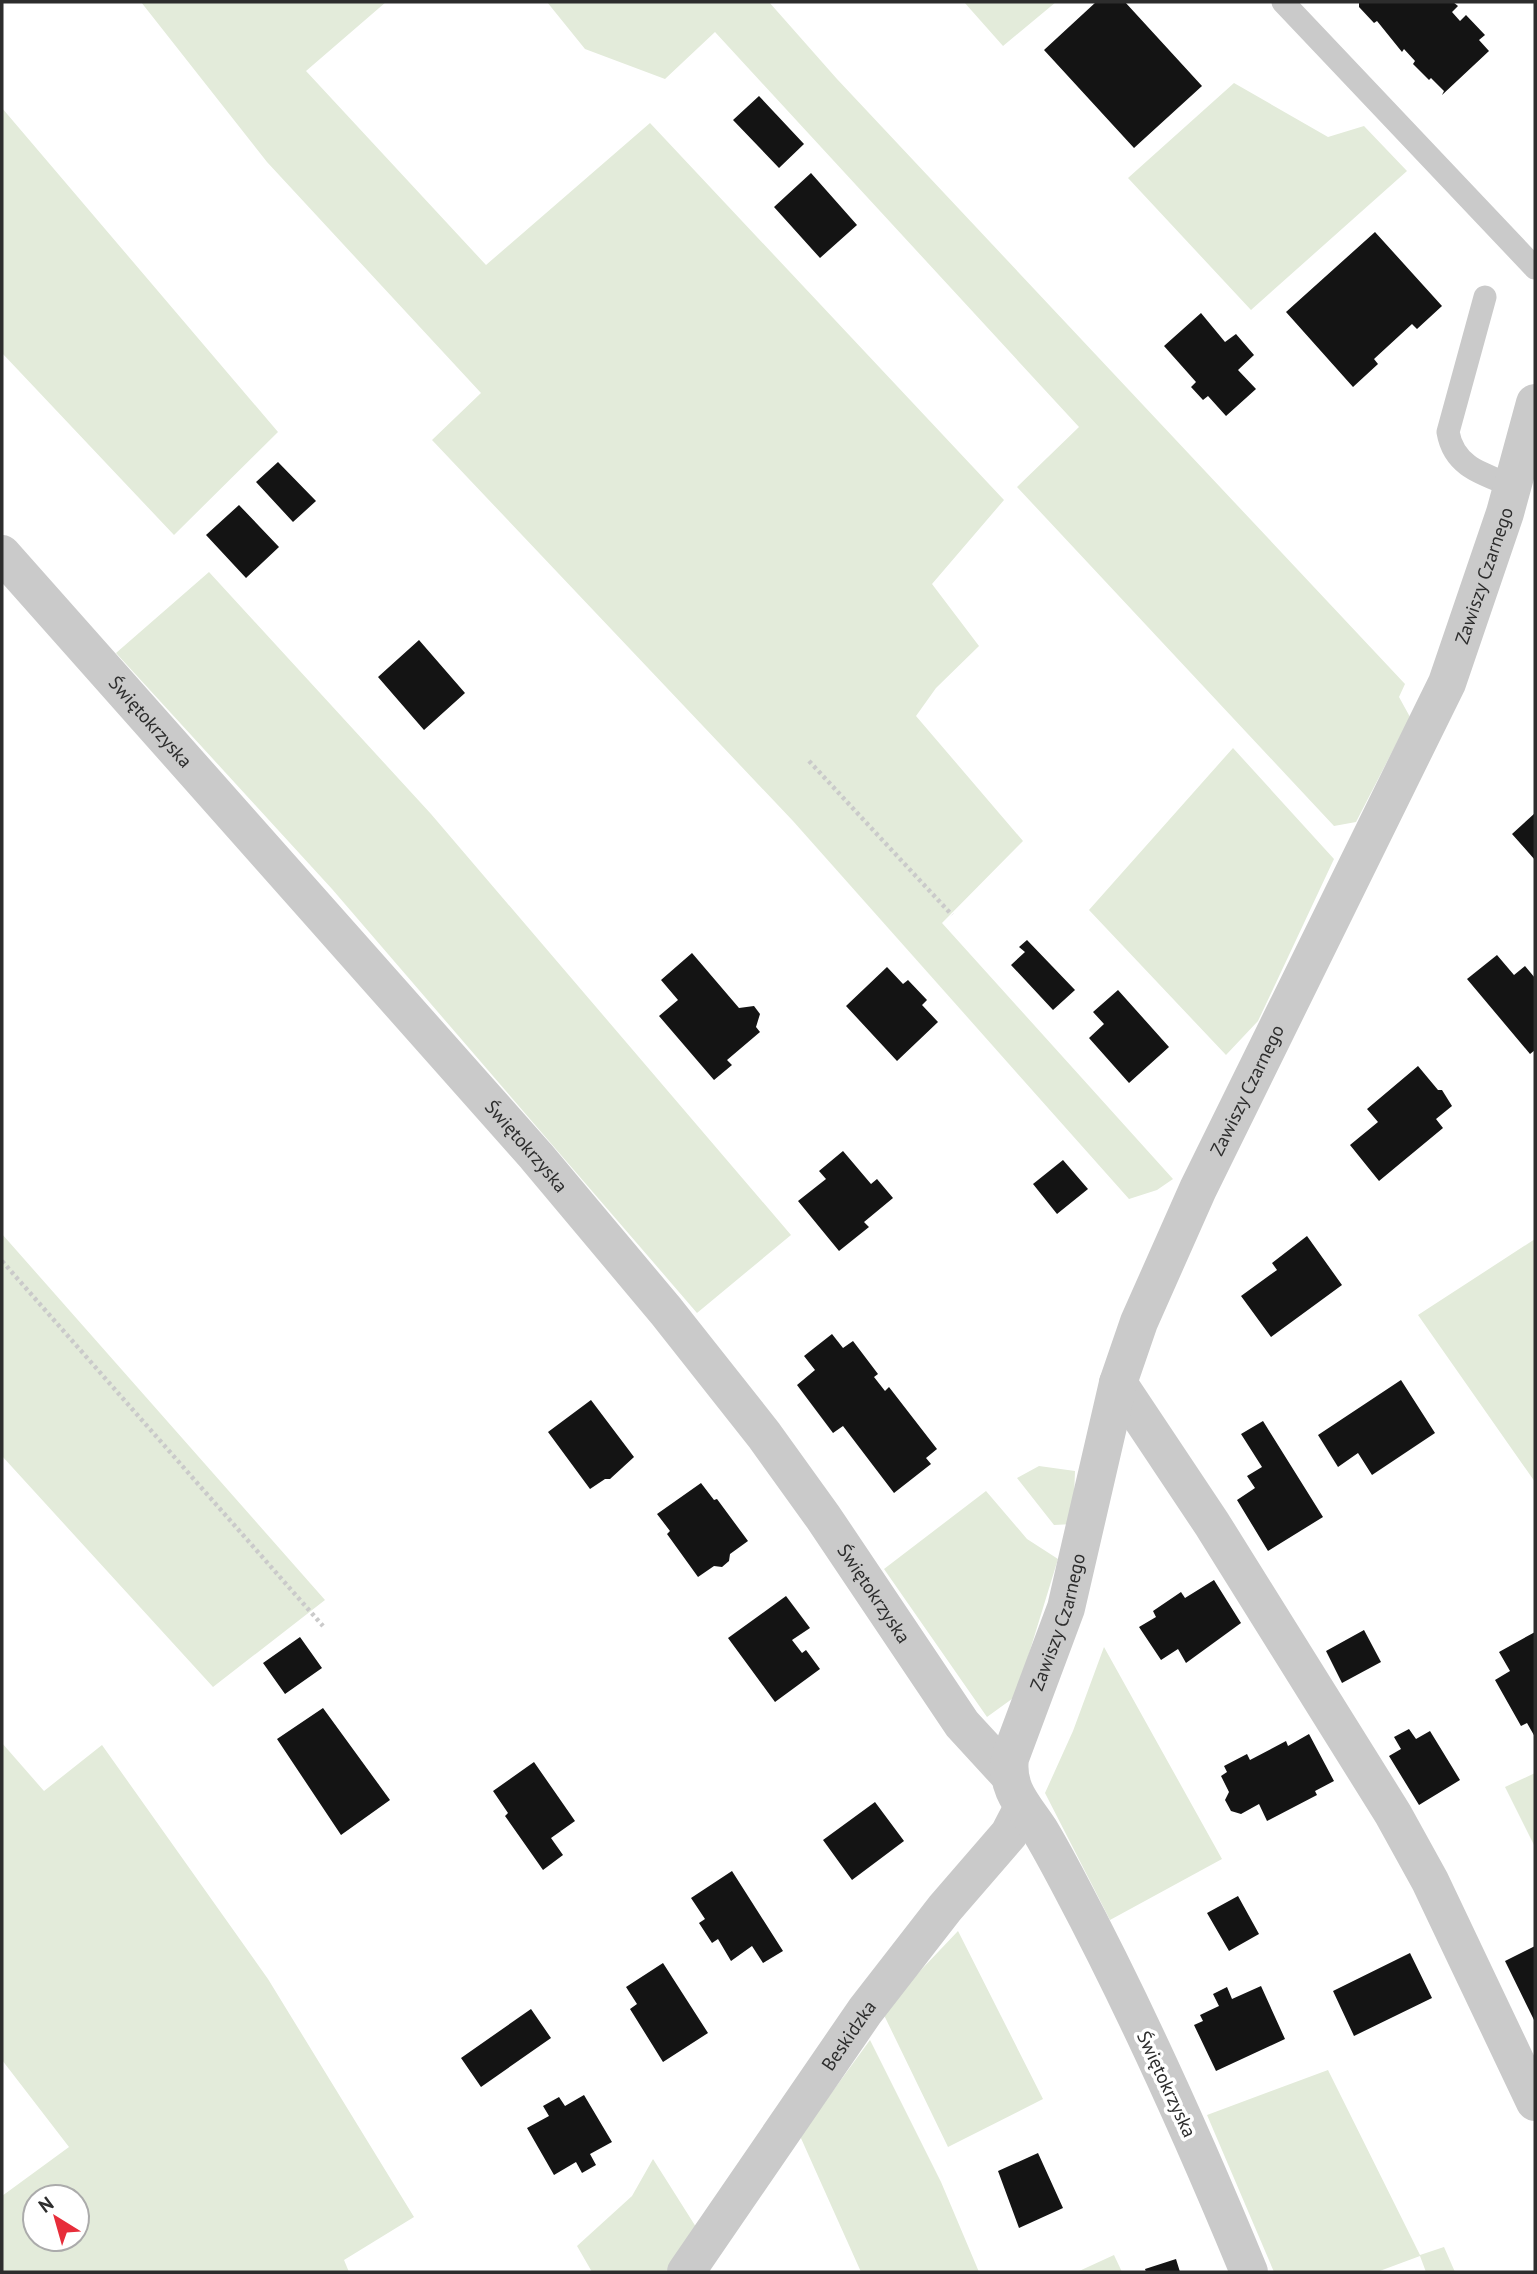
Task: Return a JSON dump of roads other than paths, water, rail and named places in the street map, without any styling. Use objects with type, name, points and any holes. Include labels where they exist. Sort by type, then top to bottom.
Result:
[{"type":"street","name":"Zawiszy Czarnego","points":[[1015,1791],[1016,1739],[1066,1608],[1118,1383],[1164,1261],[1447,683],[1513,486],[1535,403]]},
{"type":"street","name":"Świętokrzyska","points":[[2,554],[527,1146],[666,1311],[809,1496],[962,1724],[1015,1791],[1069,1883],[1149,2045],[1249,2272]]},
{"type":"street","points":[[1118,1383],[1212,1524],[1393,1814],[1430,1881],[1535,2102]]},
{"type":"street","name":"Beskidzka","points":[[685,2272],[865,2011],[1009,1834],[1015,1791]]},
{"type":"lane","points":[[1283,2],[1535,268]]},
{"type":"lane","points":[[1485,297],[1448,432],[1450,446],[1468,467],[1513,486]]}]
